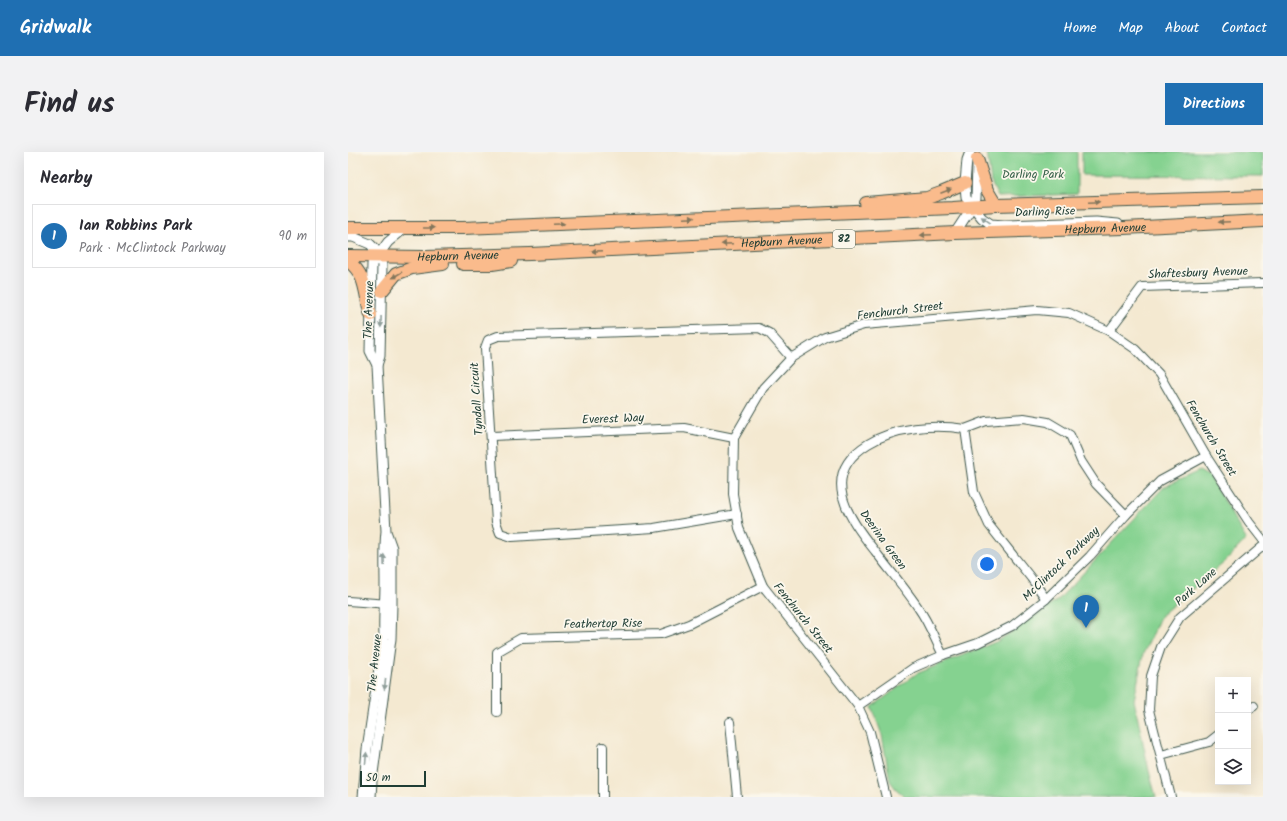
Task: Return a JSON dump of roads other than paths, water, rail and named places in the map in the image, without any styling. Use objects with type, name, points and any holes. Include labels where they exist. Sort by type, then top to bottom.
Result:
[{"type":"main road","points":[[974,154],[987,190],[996,205]]},
{"type":"main road","points":[[812,213],[830,207],[927,198],[965,183]]},
{"type":"main road","name":"82","points":[[348,228],[471,228],[996,205],[1263,197]]},
{"type":"main road","name":"Hepburn Avenue","points":[[348,256],[425,257],[530,254],[955,233],[1124,228],[1263,221]]},
{"type":"main road","points":[[382,291],[394,275],[412,268],[436,264],[492,264],[518,260],[530,254]]},
{"type":"main road","points":[[348,261],[356,267],[361,276],[371,315]]},
{"type":"street","name":"Darling Rise","points":[[974,154],[967,160],[965,183],[966,198],[982,218],[990,224],[1004,225],[1096,222],[1116,223],[1124,228]]},
{"type":"street","points":[[955,233],[972,207],[976,198],[974,154]]},
{"type":"street","name":"The Avenue","points":[[377,365],[370,351],[372,264],[388,242],[405,228]]},
{"type":"street","name":"The Avenue","points":[[348,237],[353,237],[370,244],[375,249],[382,265],[380,356],[377,365],[386,531],[392,548],[388,604],[367,749],[363,797]]},
{"type":"street","name":"Shaftesbury Avenue","points":[[1109,331],[1142,287],[1263,283]]},
{"type":"street","name":"Fenchurch Street","points":[[886,797],[870,732],[858,706],[763,586],[739,528],[733,494],[734,438],[763,388],[791,358],[825,337],[864,325],[1037,310],[1070,313],[1109,331],[1135,349],[1159,374],[1206,456],[1248,522],[1263,540]]},
{"type":"street","name":"Tyndall Circuit","points":[[737,514],[654,528],[512,537],[500,533],[496,522],[486,348],[488,340],[498,336],[759,328],[769,333],[791,358]]},
{"type":"street","points":[[1046,599],[1032,578],[989,525],[974,492],[965,429],[986,421],[1024,418],[1048,422],[1070,435],[1081,461],[1096,484],[1126,515]]},
{"type":"street","name":"Deerina Green","points":[[943,655],[919,609],[858,530],[846,508],[841,493],[841,478],[848,462],[856,451],[877,438],[889,433],[949,426],[965,429]]},
{"type":"street","name":"Everest Way","points":[[492,436],[684,428],[734,438]]},
{"type":"street","name":"McClintock Parkway","points":[[858,706],[913,668],[943,655],[978,644],[1012,626],[1046,599],[1090,556],[1126,515],[1160,481],[1206,456]]},
{"type":"street","name":"Park Lane","points":[[1171,797],[1149,710],[1151,676],[1161,647],[1180,617],[1263,546]]},
{"type":"street","name":"Feathertop Rise","points":[[497,712],[497,652],[521,638],[661,634],[688,624],[763,586]]},
{"type":"street","points":[[348,601],[388,604]]},
{"type":"street","name":"The Avenue","points":[[371,797],[390,639],[388,604]]},
{"type":"street","points":[[730,722],[737,797]]},
{"type":"street","points":[[1161,755],[1209,742],[1215,737]]},
{"type":"street","points":[[603,747],[603,797]]},
{"type":"place","name":"Ian Robbins Park","points":[[1086,628]]},
{"type":"park label","name":"Darling Park","points":[[1033,174]]}]
